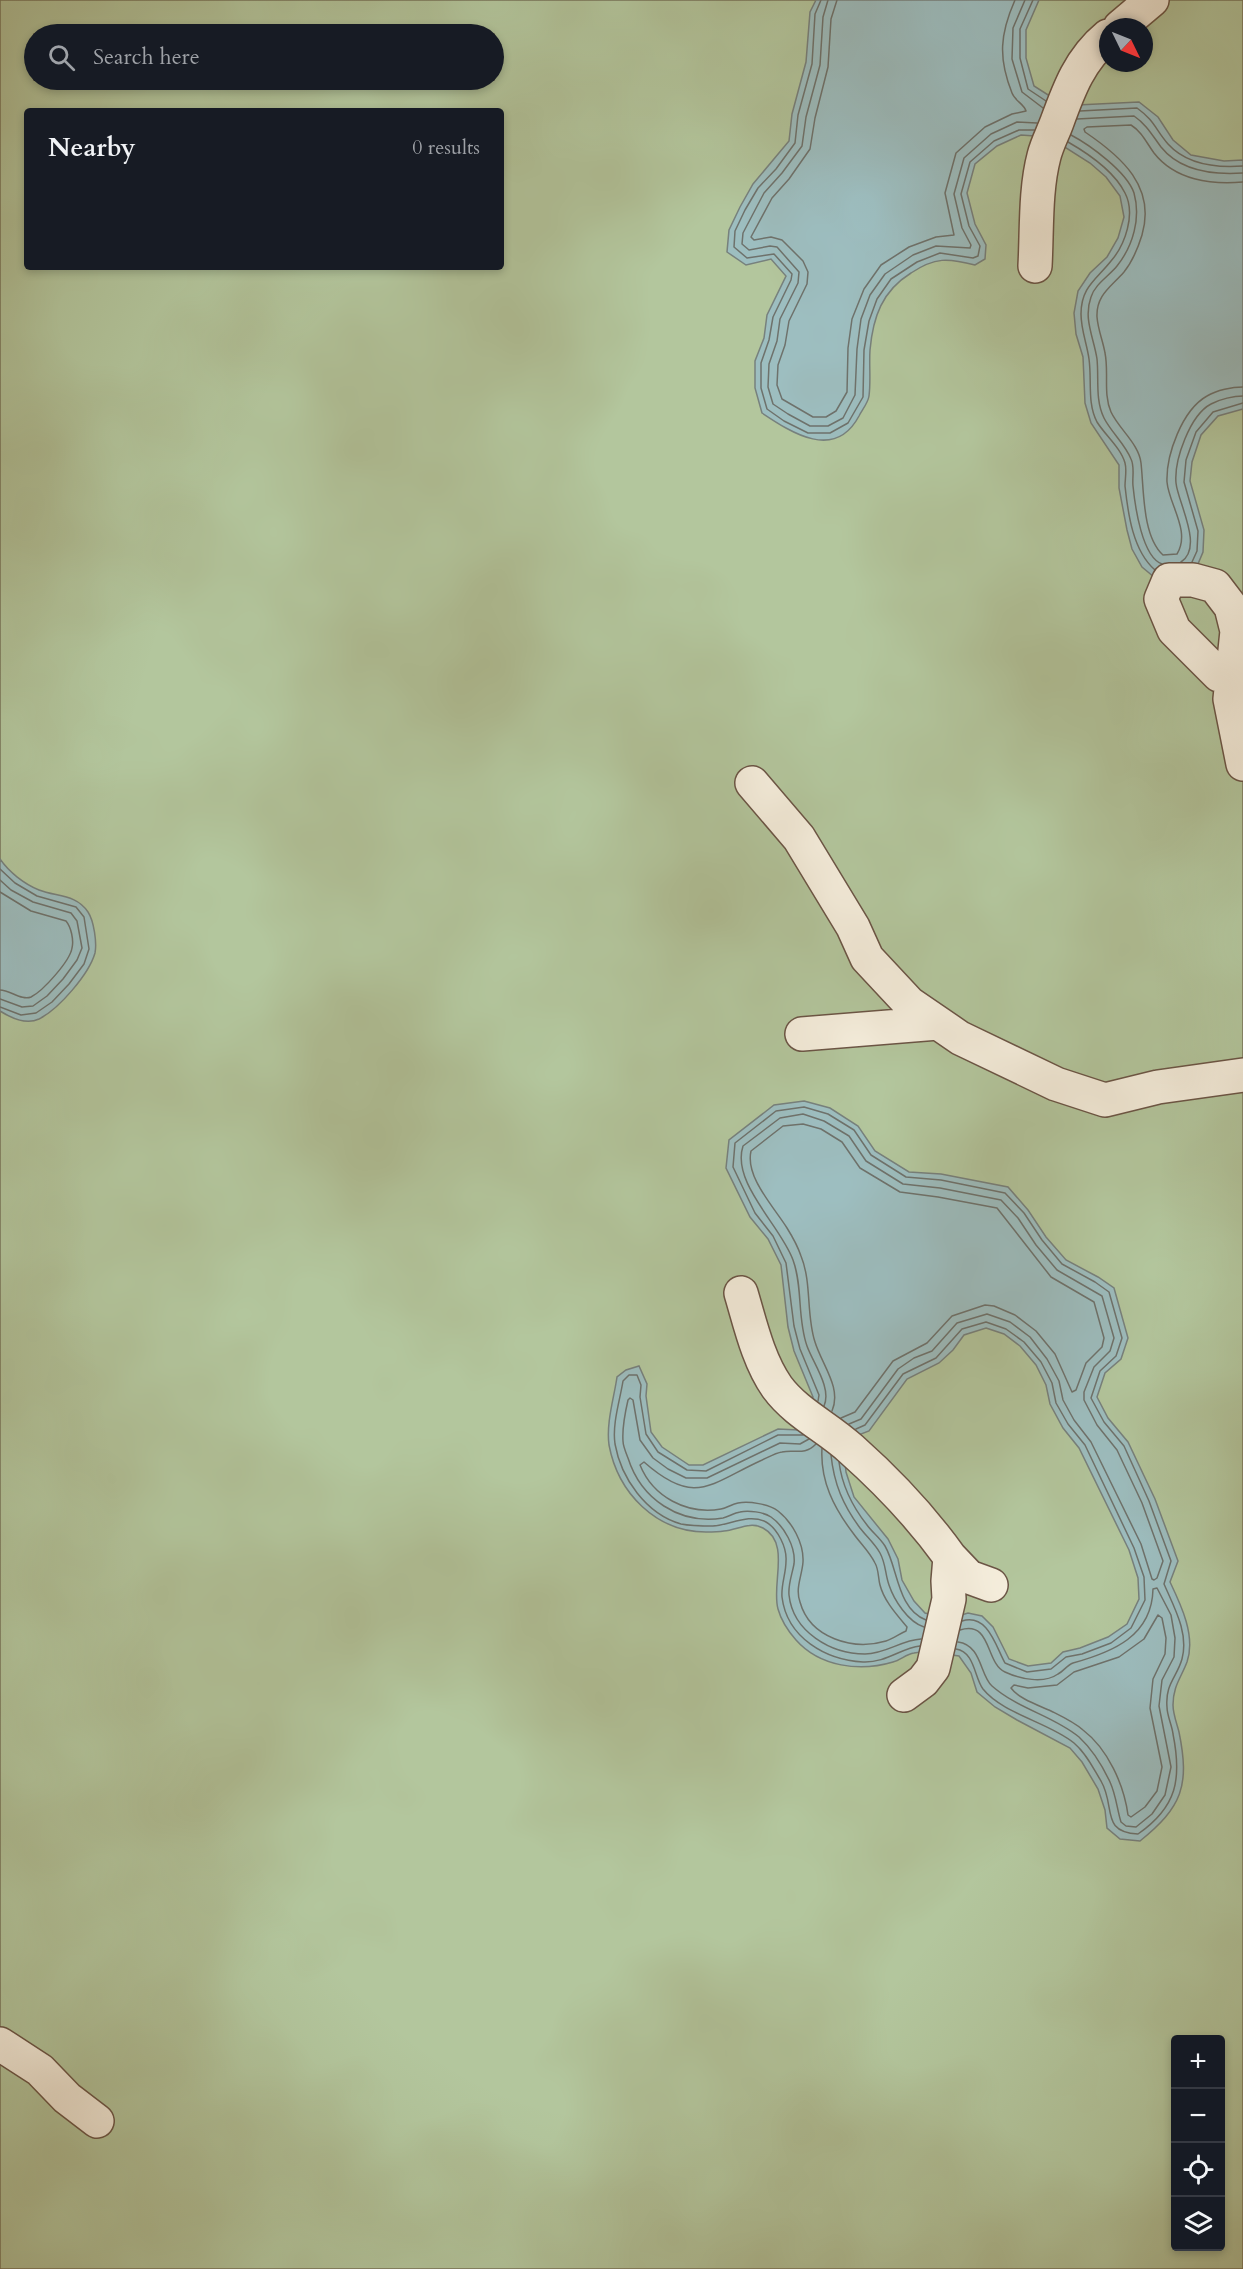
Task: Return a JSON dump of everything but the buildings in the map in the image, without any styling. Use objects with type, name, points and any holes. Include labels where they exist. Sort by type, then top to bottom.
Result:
[{"type":"lane","points":[[1131,18],[1152,0]]},
{"type":"lane","points":[[1035,266],[1044,157],[1079,68],[1099,44]]},
{"type":"lane","points":[[1219,675],[1174,630],[1161,599],[1169,580],[1193,580],[1215,586],[1231,608],[1237,631],[1236,660],[1230,699],[1243,764]]},
{"type":"lane","points":[[752,783],[799,838],[853,927],[867,958],[909,1003],[960,1038],[1056,1084],[1105,1100],[1158,1087],[1243,1075]]},
{"type":"lane","points":[[802,1034],[938,1023]]},
{"type":"lane","points":[[741,1293],[762,1355],[776,1385],[793,1406],[852,1449],[969,1577],[991,1585]]},
{"type":"lane","points":[[904,1695],[923,1681],[933,1668],[950,1599],[942,1546],[934,1514],[939,1500]]},
{"type":"lane","points":[[0,2044],[40,2070],[68,2098],[97,2121]]},
{"type":"green space","points":[[0,0],[1243,0],[1243,2269],[0,2269]]},
{"type":"water","points":[[816,0],[1039,0],[1026,30],[1026,58],[1034,86],[1056,100],[1077,105],[1139,102],[1158,117],[1173,140],[1191,155],[1224,161],[1243,160],[1243,409],[1218,416],[1201,435],[1192,462],[1190,481],[1204,530],[1203,552],[1195,571],[1154,577],[1142,567],[1132,549],[1119,488],[1119,465],[1091,423],[1085,403],[1083,357],[1076,334],[1074,313],[1078,291],[1090,273],[1107,257],[1118,238],[1124,217],[1120,196],[1106,177],[1090,163],[1049,137],[1021,135],[997,146],[975,164],[967,193],[975,224],[986,245],[985,259],[975,265],[949,260],[927,264],[901,280],[893,288],[881,306],[874,327],[870,350],[868,399],[849,430],[838,437],[826,440],[813,439],[786,428],[762,413],[755,388],[755,361],[764,338],[767,315],[786,276],[771,259],[746,265],[727,252],[729,230],[753,184],[789,141],[792,114],[806,62],[810,12]]},
{"type":"water","points":[[0,859],[12,873],[28,884],[39,890],[78,902],[88,912],[93,926],[95,953],[87,971],[55,1007],[34,1021],[19,1020],[0,1011]]},
{"type":"water","points":[[804,1101],[830,1108],[858,1126],[875,1151],[909,1172],[941,1174],[1008,1187],[1066,1260],[1114,1288],[1128,1338],[1121,1359],[1105,1373],[1097,1397],[1108,1418],[1128,1442],[1155,1499],[1178,1561],[1170,1582],[1186,1621],[1190,1642],[1187,1662],[1173,1698],[1182,1751],[1183,1781],[1174,1806],[1140,1841],[1120,1839],[1107,1828],[1105,1810],[1098,1789],[1082,1762],[1070,1748],[995,1707],[977,1692],[971,1673],[959,1656],[920,1652],[880,1665],[854,1667],[817,1656],[796,1640],[779,1613],[776,1599],[778,1554],[776,1543],[771,1535],[763,1528],[753,1525],[706,1532],[671,1525],[642,1506],[630,1494],[621,1479],[609,1445],[609,1428],[617,1377],[626,1370],[639,1366],[647,1384],[646,1396],[651,1432],[662,1447],[689,1465],[703,1465],[778,1429],[799,1430],[813,1397],[794,1351],[788,1327],[781,1265],[768,1239],[750,1217],[726,1168],[729,1140],[774,1105]],"holes":[[[986,1328],[1004,1334],[1020,1346],[1036,1365],[1046,1385],[1050,1404],[1063,1428],[1079,1448],[1129,1550],[1138,1578],[1139,1599],[1127,1624],[1108,1637],[1063,1652],[1051,1663],[1028,1666],[1009,1659],[993,1627],[982,1616],[968,1613],[948,1619],[925,1613],[914,1601],[902,1580],[898,1559],[888,1539],[854,1497],[846,1472],[844,1451],[853,1437],[869,1431],[907,1379],[939,1363],[964,1335]]]}]
